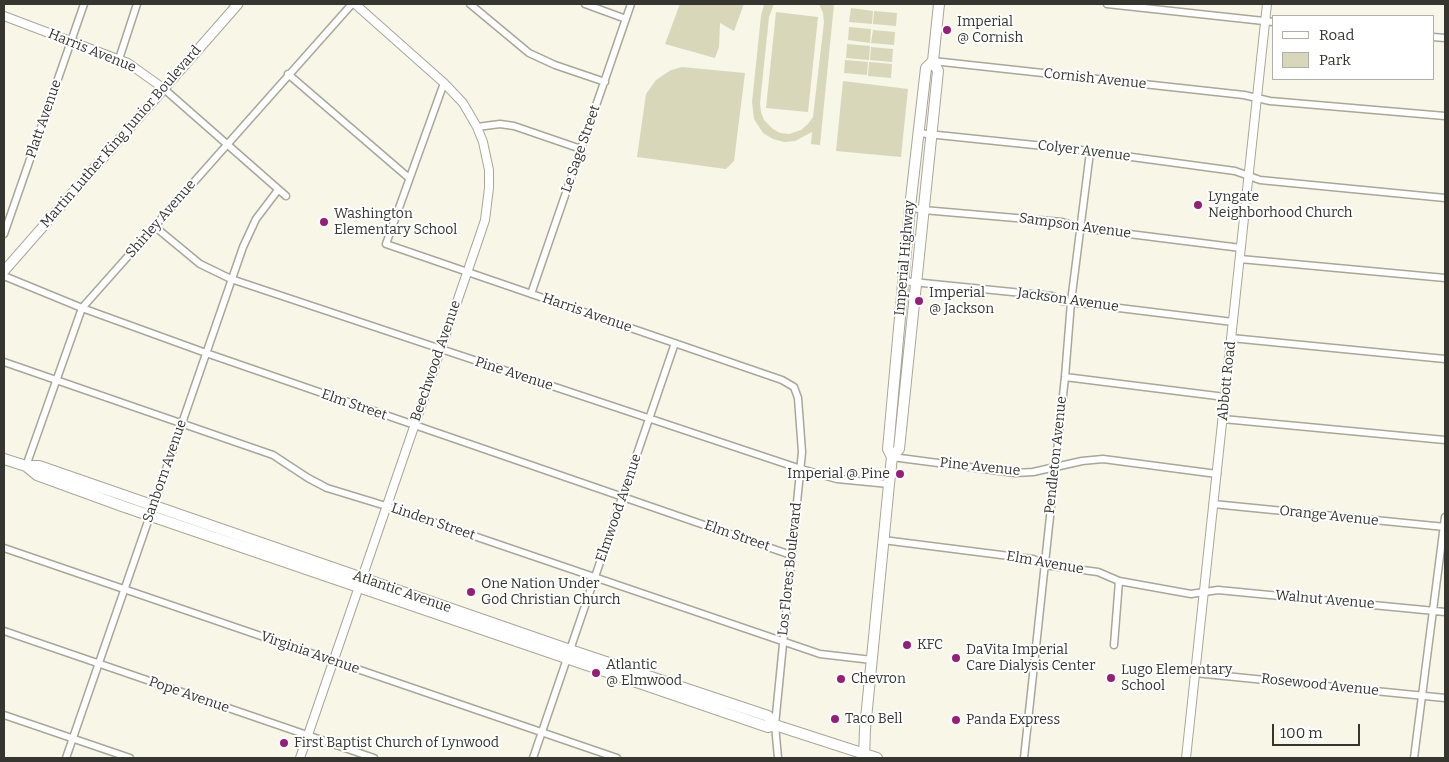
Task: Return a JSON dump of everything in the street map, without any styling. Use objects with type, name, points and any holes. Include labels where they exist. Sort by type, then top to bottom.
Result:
[{"type":"main road","name":"Martin Luther King Junior Boulevard","points":[[4,271],[238,4]]},
{"type":"main road","name":"Imperial Highway","points":[[865,757],[865,729],[883,540],[892,457],[898,449],[938,71],[933,61],[939,4]]},
{"type":"main road","name":"Imperial Highway","points":[[892,457],[888,449],[910,207],[926,68],[933,61]]},
{"type":"main road","name":"Atlantic Avenue","points":[[4,459],[26,466],[37,476],[152,511],[569,655],[768,716],[775,725],[865,757],[877,758]]},
{"type":"street","name":"Platt Avenue","points":[[4,234],[84,4]]},
{"type":"street","points":[[119,59],[137,4]]},
{"type":"street","name":"Shirley Avenue","points":[[26,466],[82,308],[288,74],[353,4]]},
{"type":"street","name":"Beechwood Avenue","points":[[300,758],[485,220],[489,188],[486,154],[477,127],[462,103],[444,83],[353,4]]},
{"type":"street","points":[[470,4],[516,44],[530,53],[555,65],[605,82]]},
{"type":"street","points":[[586,4],[626,19]]},
{"type":"street","name":"Le Sage Street","points":[[531,294],[631,4]]},
{"type":"street","points":[[1107,4],[1269,21]]},
{"type":"street","name":"Abbott Road","points":[[1186,758],[1257,98],[1269,21],[1267,4]]},
{"type":"street","name":"Harris Avenue","points":[[4,16],[119,59],[138,69],[163,88],[286,196]]},
{"type":"street","name":"Cornish Avenue","points":[[933,61],[1244,95],[1308,105],[1445,116]]},
{"type":"street","points":[[288,74],[409,178],[444,83]]},
{"type":"street","points":[[477,127],[500,124],[514,126],[581,149]]},
{"type":"street","name":"Colyer Avenue","points":[[918,133],[1073,149],[1235,171],[1260,180],[1445,198]]},
{"type":"street","name":"Pendleton Avenue","points":[[1024,758],[1072,302],[1090,152]]},
{"type":"street","name":"Harris Avenue","points":[[409,178],[386,244],[788,382]]},
{"type":"street","name":"Sanborn Avenue","points":[[66,758],[231,279],[252,226],[278,190]]},
{"type":"street","name":"Sampson Avenue","points":[[910,207],[923,210],[1062,222],[1081,228],[1241,248]]},
{"type":"street","name":"Pine Avenue","points":[[154,226],[200,264],[231,279],[801,469],[837,479],[889,484]]},
{"type":"street","points":[[1240,259],[1445,278]]},
{"type":"street","name":"Elm Street","points":[[4,276],[82,308],[206,353],[791,555]]},
{"type":"street","name":"Jackson Avenue","points":[[903,281],[1052,296],[1062,301],[1233,322]]},
{"type":"street","points":[[1231,338],[1445,359]]},
{"type":"street","name":"Elmwood Avenue","points":[[534,758],[675,343]]},
{"type":"street","name":"Linden Street","points":[[4,362],[272,455],[327,488],[386,506],[820,654],[872,660]]},
{"type":"street","points":[[1065,377],[1225,397]]},
{"type":"street","name":"Los Flores Boulevard","points":[[778,758],[775,725],[801,469],[802,431],[798,398],[794,387],[788,382]]},
{"type":"street","points":[[1222,419],[1445,440]]},
{"type":"street","name":"Pine Avenue","points":[[892,457],[1015,473],[1033,472],[1082,461],[1103,460],[1217,474]]},
{"type":"street","name":"Orange Avenue","points":[[1213,504],[1445,527]]},
{"type":"street","points":[[1414,758],[1445,517]]},
{"type":"street","name":"Elm Avenue","points":[[883,540],[1033,559],[1044,565],[1098,572],[1119,581],[1191,594],[1204,592]]},
{"type":"street","name":"Virginia Avenue","points":[[4,548],[617,758]]},
{"type":"street","points":[[1114,645],[1119,581]]},
{"type":"street","name":"Walnut Avenue","points":[[1204,592],[1218,590],[1445,612]]},
{"type":"street","name":"Pope Avenue","points":[[4,631],[374,758]]},
{"type":"street","name":"Rosewood Avenue","points":[[1195,674],[1445,698]]},
{"type":"street","points":[[4,715],[130,758]]},
{"type":"street","points":[[1186,758],[1191,758]]},
{"type":"green space","points":[[680,4],[744,4],[734,31],[720,23],[719,47],[715,58],[665,44]]},
{"type":"green space","points":[[764,4],[774,4],[769,17],[760,103],[761,112],[764,120],[773,129],[780,133],[789,134],[801,130],[813,117],[824,22],[819,4],[834,4],[820,145],[811,144],[812,132],[795,141],[784,142],[773,139],[763,133],[754,119],[752,102],[761,16]]},
{"type":"green space","points":[[851,8],[873,11],[872,24],[849,22]]},
{"type":"green space","points":[[874,11],[897,13],[896,26],[873,24]]},
{"type":"green space","points":[[776,12],[818,17],[808,112],[766,108]]},
{"type":"green space","points":[[849,27],[871,29],[870,43],[848,40]]},
{"type":"green space","points":[[873,30],[895,32],[894,45],[871,43]]},
{"type":"green space","points":[[847,44],[870,46],[869,60],[846,58]]},
{"type":"green space","points":[[871,47],[893,49],[892,62],[870,60]]},
{"type":"green space","points":[[845,60],[868,62],[867,75],[844,73]]},
{"type":"green space","points":[[869,62],[892,64],[891,78],[868,76]]},
{"type":"green space","points":[[682,67],[745,73],[734,161],[726,169],[637,157],[646,94],[656,80],[671,70]]},
{"type":"green space","points":[[843,81],[908,89],[901,157],[836,151]]},
{"type":"place","name":"Imperial @ Cornish","points":[[947,30]]},
{"type":"place","name":"Lyngate Neighborhood Church","points":[[1198,205]]},
{"type":"place","name":"Washington Elementary School","points":[[324,222]]},
{"type":"place","name":"Imperial @ Jackson","points":[[919,301]]},
{"type":"place","name":"Imperial @ Pine","points":[[900,474]]},
{"type":"place","name":"One Nation Under God Christian Church","points":[[471,592]]},
{"type":"place","name":"KFC","points":[[907,645]]},
{"type":"place","name":"DaVita Imperial Care Dialysis Center","points":[[956,658]]},
{"type":"place","name":"Atlantic @ Elmwood","points":[[596,673]]},
{"type":"place","name":"Lugo Elementary School","points":[[1111,678]]},
{"type":"place","name":"Chevron","points":[[841,679]]},
{"type":"place","name":"Taco Bell","points":[[835,719]]},
{"type":"place","name":"Panda Express","points":[[956,720]]},
{"type":"place","name":"First Baptist Church of Lynwood","points":[[284,743]]}]
